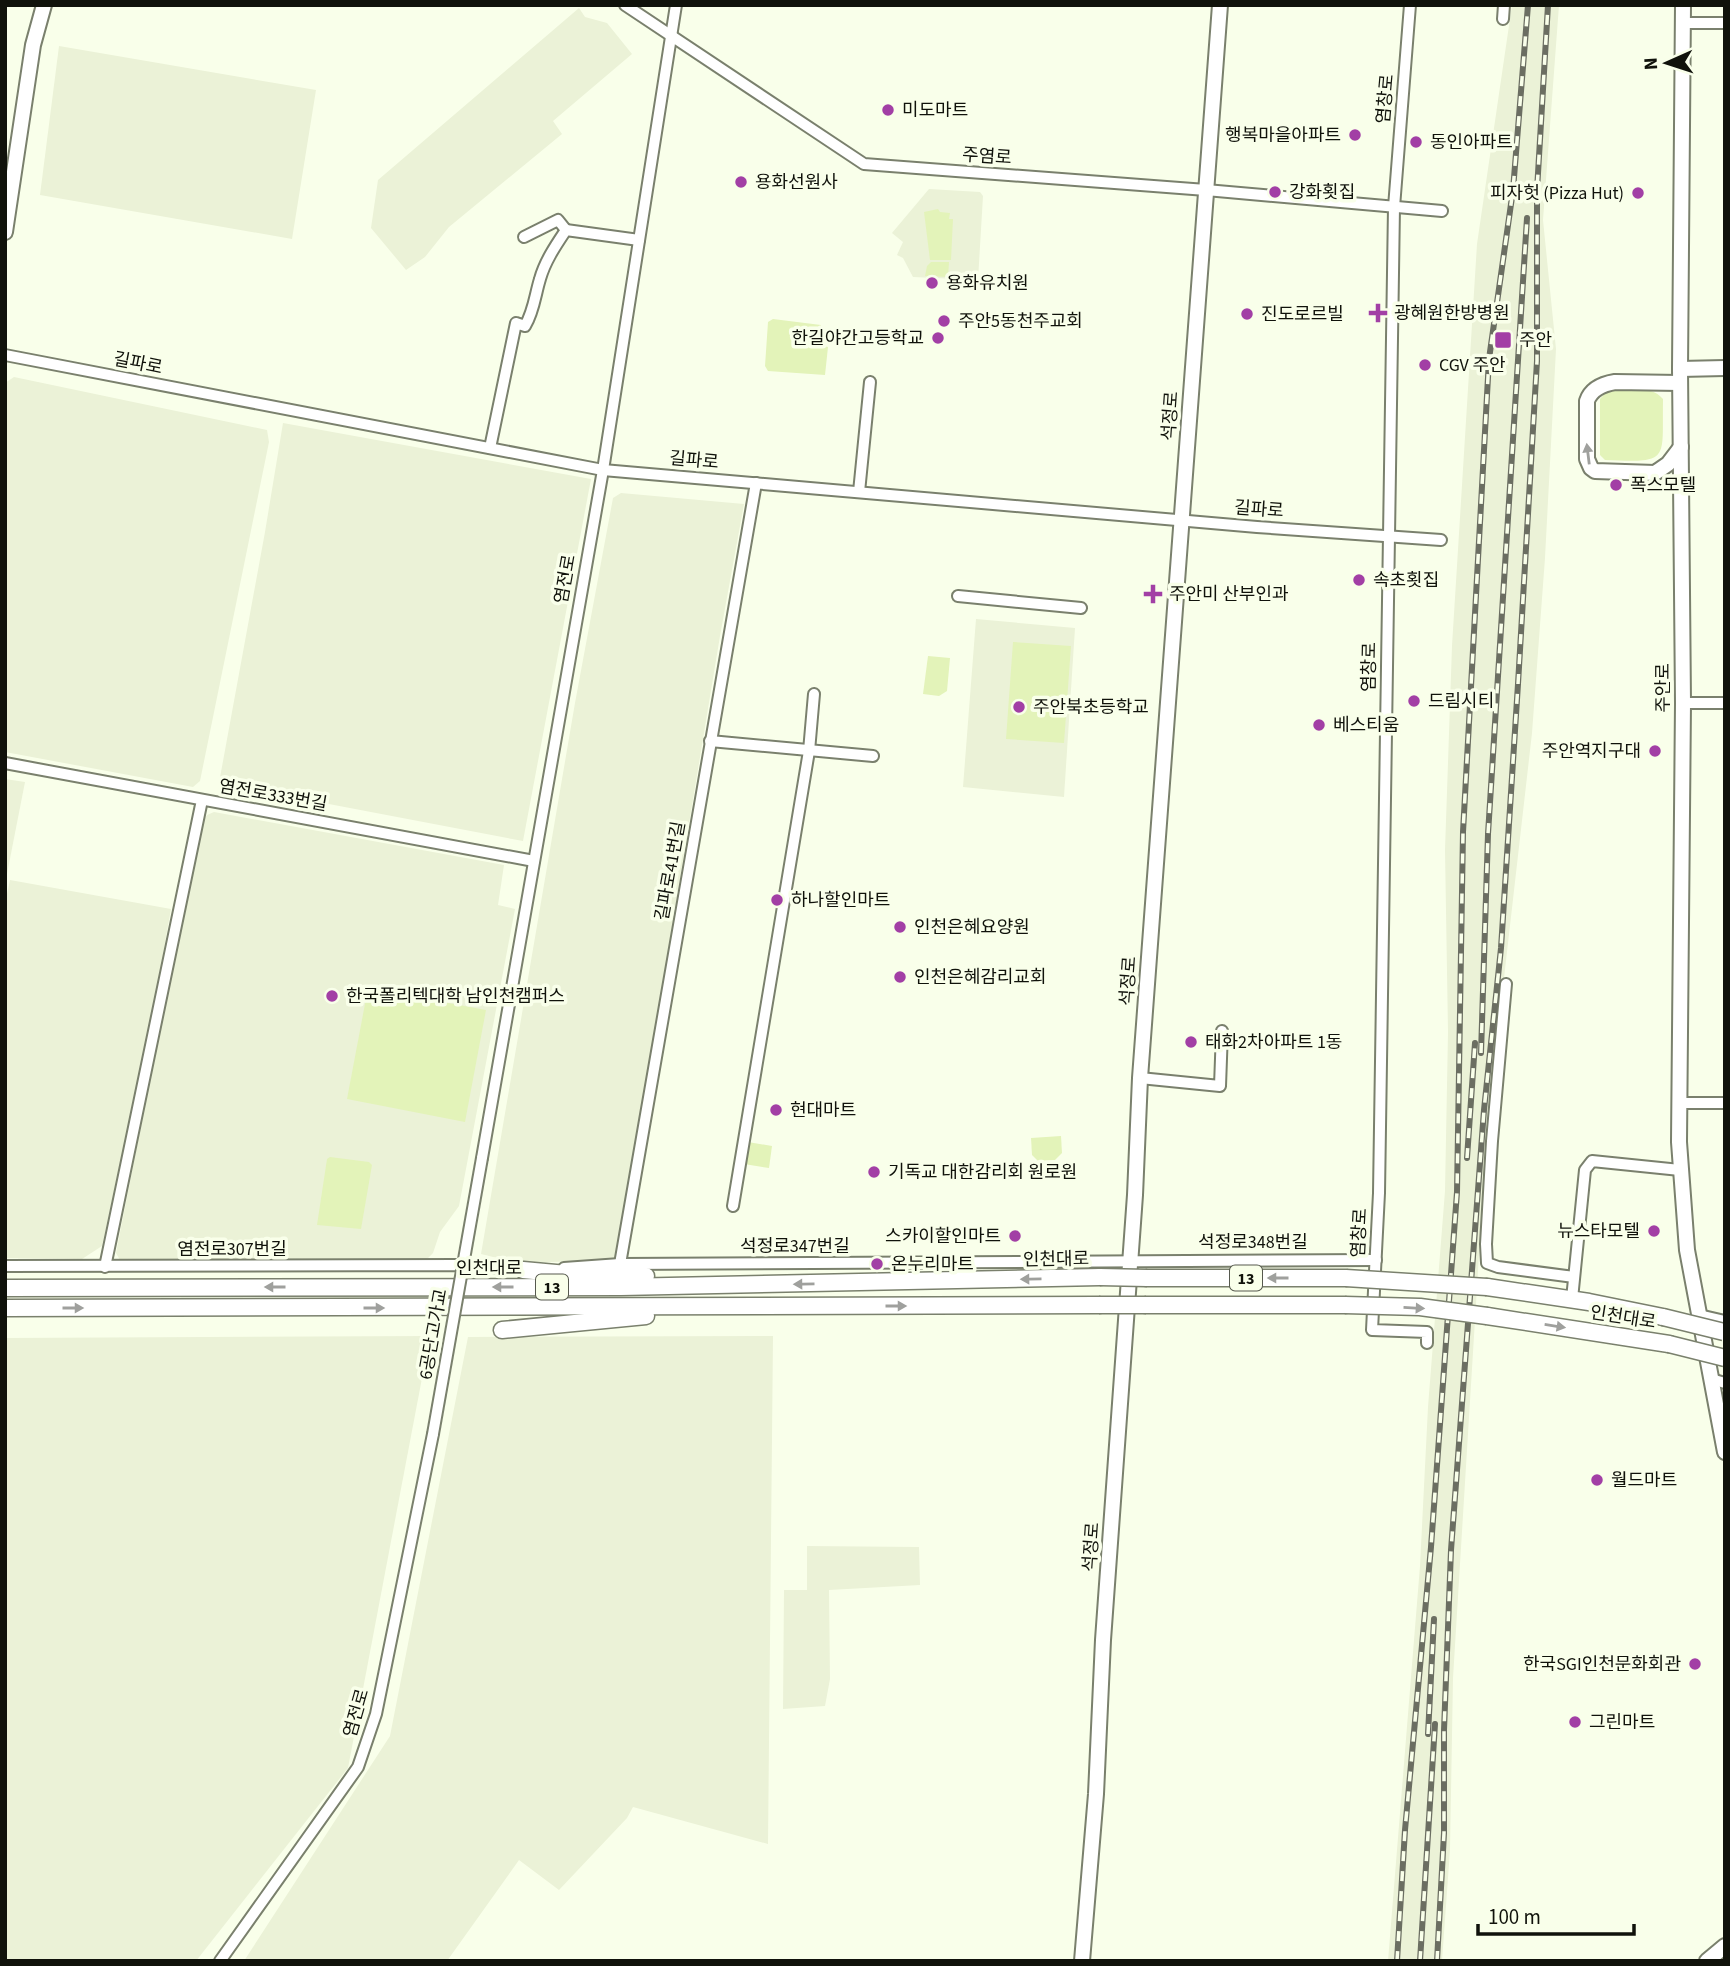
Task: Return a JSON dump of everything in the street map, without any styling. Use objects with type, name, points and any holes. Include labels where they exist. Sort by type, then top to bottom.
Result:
[{"type":"highway","points":[[523,1270],[578,1275],[680,1276],[749,1285]]},
{"type":"highway","name":"인천대로","points":[[5,1288],[749,1285],[1100,1277],[1346,1278],[1487,1287],[1572,1299],[1725,1332]]},
{"type":"highway","points":[[502,1330],[747,1307]]},
{"type":"highway","name":"인천대로","points":[[747,1307],[1420,1307],[1669,1344],[1725,1358]]},
{"type":"highway","name":"13","points":[[5,1308],[747,1307]]},
{"type":"main road","points":[[5,232],[33,46],[44,5]]},
{"type":"main road","name":"석정로","points":[[1082,1961],[1096,1794],[1103,1640],[1131,1260],[1140,1077],[1220,5]]},
{"type":"main road","name":"주안로","points":[[1683,5],[1680,1170],[1687,1250],[1699,1315],[1718,1381],[1725,1451]]},
{"type":"main road","points":[[1681,447],[1668,464],[1654,473],[1595,471],[1587,459],[1587,401],[1596,389],[1604,384],[1681,376],[1725,368]]},
{"type":"main road","points":[[1707,1961],[1725,1946]]},
{"type":"street","name":"주염로","points":[[625,5],[864,164],[1442,211]]},
{"type":"street","name":"염전로","points":[[482,1158],[603,470],[676,5]]},
{"type":"street","name":"염창로","points":[[1410,5],[1394,207],[1381,1052],[1372,1330],[1427,1332],[1427,1343]]},
{"type":"street","points":[[1503,19],[1504,5]]},
{"type":"street","points":[[1682,23],[1725,23]]},
{"type":"street","points":[[524,237],[558,220],[566,230],[639,240]]},
{"type":"street","points":[[491,448],[516,323],[525,326],[533,313],[541,277],[549,257],[566,230]]},
{"type":"street","name":"길파로","points":[[5,355],[603,470],[1181,521],[1441,540]]},
{"type":"street","points":[[859,492],[870,382]]},
{"type":"street","name":"길파로41번길","points":[[620,1264],[756,483]]},
{"type":"street","points":[[958,596],[1081,608]]},
{"type":"street","points":[[733,1206],[810,751],[814,694]]},
{"type":"street","points":[[1683,703],[1725,702]]},
{"type":"street","points":[[710,741],[873,756]]},
{"type":"street","name":"염전로333번길","points":[[5,763],[534,861]]},
{"type":"street","points":[[105,1267],[202,800]]},
{"type":"street","points":[[1506,984],[1492,1141],[1487,1263],[1498,1267],[1574,1277]]},
{"type":"street","points":[[1140,1077],[1220,1086],[1222,1031]]},
{"type":"street","points":[[1679,1103],[1725,1103]]},
{"type":"street","name":"6공단고가교","points":[[433,1434],[482,1158]]},
{"type":"street","points":[[1572,1299],[1585,1170],[1588,1164],[1592,1161],[1680,1170]]},
{"type":"street","name":"석정로348번길","points":[[1131,1260],[1376,1260]]},
{"type":"street","name":"석정로347번길","points":[[459,1265],[523,1270],[620,1264],[1131,1260]]},
{"type":"street","name":"염전로307번길","points":[[5,1266],[459,1265]]},
{"type":"street","points":[[1699,1315],[1725,1321]]},
{"type":"street","name":"염전로","points":[[220,1961],[358,1767],[376,1714],[433,1434]]},
{"type":"shaded area","points":[[1512,5],[1559,5],[1543,220],[1556,349],[1545,558],[1532,733],[1491,1092],[1481,1222],[1453,1678],[1450,1850],[1442,1961],[1388,1961],[1420,1566],[1428,1407],[1445,1191],[1448,1032],[1445,850],[1452,646],[1477,244]]},
{"type":"shaded area","points":[[579,8],[585,17],[607,23],[632,54],[553,121],[562,134],[449,227],[425,257],[406,270],[371,228],[378,180]]},
{"type":"shaded area","points":[[59,46],[316,90],[292,239],[40,195]]},
{"type":"shaded area","points":[[929,189],[980,192],[983,196],[978,280],[913,277],[903,258],[897,255],[903,242],[892,233]]},
{"type":"shaded area","points":[[14,377],[267,430],[269,442],[200,781],[193,787],[5,752],[5,383]]},
{"type":"shaded area","points":[[283,423],[591,479],[523,841],[219,783]]},
{"type":"shaded area","points":[[621,493],[744,504],[617,1260],[517,1263],[481,1254],[575,703],[613,498]]},
{"type":"shaded area","name":"주안북초등학교","points":[[976,619],[1075,628],[1064,797],[963,787]]},
{"type":"shaded area","points":[[5,779],[25,782],[6,879],[5,879]]},
{"type":"shaded area","name":"한국폴리텍대학 남인천캠퍼스","points":[[214,812],[504,865],[498,905],[515,909],[459,1206],[440,1232],[433,1253],[427,1259],[120,1260],[116,1253],[200,825],[207,815]]},
{"type":"shaded area","points":[[10,880],[171,909],[151,1021],[102,1246],[82,1259],[5,1258],[5,903]]},
{"type":"shaded area","points":[[430,1336],[348,1768],[196,1961],[5,1961],[5,1338]]},
{"type":"shaded area","points":[[773,1336],[768,1844],[633,1807],[627,1818],[559,1890],[519,1860],[447,1961],[244,1961],[390,1736],[468,1337]]},
{"type":"shaded area","points":[[807,1546],[919,1547],[920,1585],[829,1590],[830,1679],[825,1706],[783,1709],[784,1590],[807,1590]]},
{"type":"green space","points":[[938,209],[940,212],[950,213],[949,219],[953,219],[951,260],[930,260],[924,212]]},
{"type":"green space","points":[[931,262],[949,262],[948,277],[925,276],[927,266]]},
{"type":"green space","points":[[773,319],[821,325],[819,345],[828,347],[825,375],[768,371],[765,366],[768,322]]},
{"type":"green space","points":[[1647,390],[1663,399],[1662,446],[1652,458],[1605,460],[1600,455],[1600,399],[1607,391]]},
{"type":"green space","points":[[1013,642],[1071,646],[1064,743],[1006,739]]},
{"type":"green space","points":[[928,656],[950,658],[947,691],[939,696],[923,694]]},
{"type":"green space","points":[[368,988],[486,1010],[465,1122],[347,1099]]},
{"type":"green space","points":[[1061,1136],[1062,1153],[1055,1160],[1038,1161],[1032,1155],[1031,1138]]},
{"type":"green space","points":[[748,1142],[772,1146],[769,1168],[744,1164]]},
{"type":"green space","points":[[330,1157],[369,1162],[372,1165],[361,1229],[317,1225],[327,1159]]},
{"type":"railway","points":[[1397,1961],[1405,1830],[1431,1547],[1457,1192],[1463,832],[1489,359],[1513,190],[1528,5]]},
{"type":"railway","points":[[1437,1961],[1444,1833],[1444,1730],[1451,1550],[1484,1110],[1501,948],[1518,684],[1537,361],[1537,190],[1548,5]]},
{"type":"railway","points":[[1481,1053],[1488,834],[1527,218]]},
{"type":"railway","points":[[1467,1158],[1475,1043]]},
{"type":"railway","points":[[1428,1734],[1434,1619]]},
{"type":"railway","points":[[1420,1961],[1435,1724]]},
{"type":"place","name":"미도마트","points":[[888,110]]},
{"type":"place","name":"행복마을아파트","points":[[1355,135]]},
{"type":"place","name":"동인아파트","points":[[1416,142]]},
{"type":"place","name":"용화선원사","points":[[741,182]]},
{"type":"place","name":"강화횟집","points":[[1275,192]]},
{"type":"place","name":"피자헛 (Pizza Hut)","points":[[1638,193]]},
{"type":"place","name":"용화유치원","points":[[932,283]]},
{"type":"place","name":"광혜원한방병원","points":[[1378,313]]},
{"type":"place","name":"진도로르빌","points":[[1247,314]]},
{"type":"place","name":"주안5동천주교회","points":[[944,321]]},
{"type":"place","name":"한길야간고등학교","points":[[938,338]]},
{"type":"place","name":"주안","points":[[1503,340]]},
{"type":"place","name":"CGV 주안","points":[[1425,365]]},
{"type":"place","name":"폭스모텔","points":[[1616,485]]},
{"type":"place","name":"속초횟집","points":[[1359,580]]},
{"type":"place","name":"주안미 산부인과","points":[[1153,594]]},
{"type":"place","name":"드림시티","points":[[1414,701]]},
{"type":"place","name":"주안북초등학교","points":[[1019,707]]},
{"type":"place","name":"베스티움","points":[[1319,725]]},
{"type":"place","name":"주안역지구대","points":[[1655,751]]},
{"type":"place","name":"하나할인마트","points":[[777,900]]},
{"type":"place","name":"인천은혜요양원","points":[[900,927]]},
{"type":"place","name":"인천은혜감리교회","points":[[900,977]]},
{"type":"place","name":"한국폴리텍대학 남인천캠퍼스","points":[[332,996]]},
{"type":"place","name":"태화2차아파트 1동","points":[[1191,1042]]},
{"type":"place","name":"현대마트","points":[[776,1110]]},
{"type":"place","name":"기독교 대한감리회 원로원","points":[[874,1172]]},
{"type":"place","name":"뉴스타모텔","points":[[1654,1231]]},
{"type":"place","name":"스카이할인마트","points":[[1015,1236]]},
{"type":"place","name":"온누리마트","points":[[877,1264]]},
{"type":"place","name":"월드마트","points":[[1597,1480]]},
{"type":"place","name":"한국SGI인천문화회관","points":[[1695,1664]]},
{"type":"place","name":"그린마트","points":[[1575,1722]]}]
